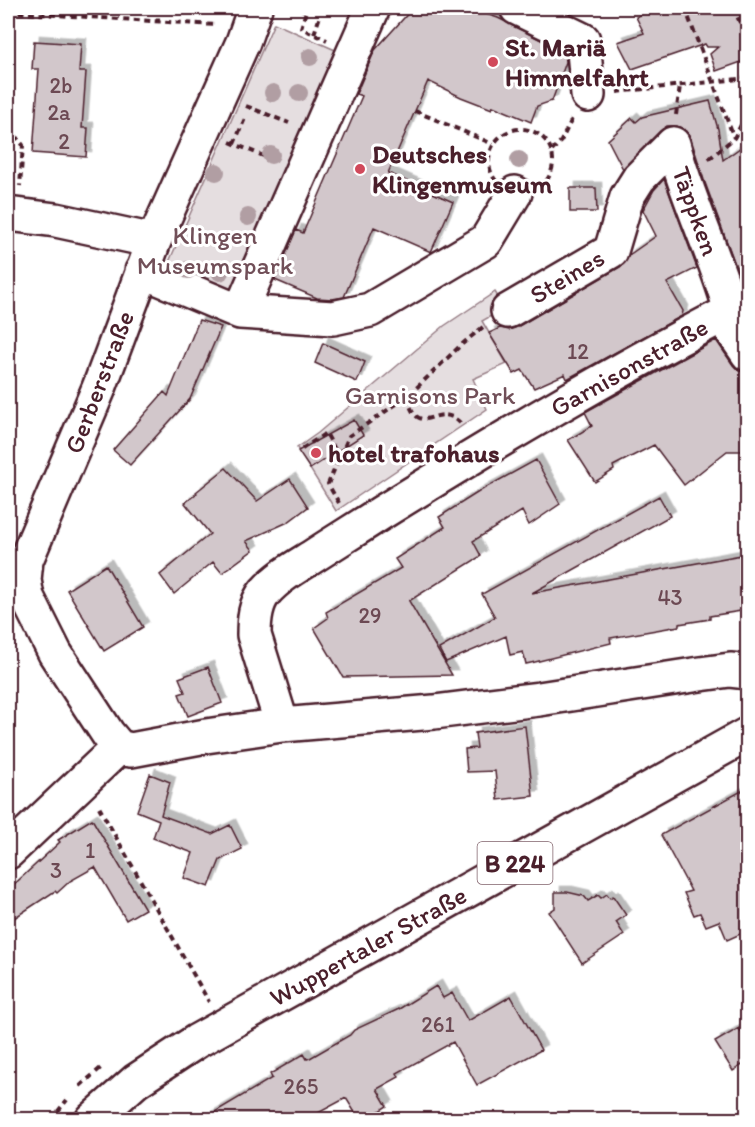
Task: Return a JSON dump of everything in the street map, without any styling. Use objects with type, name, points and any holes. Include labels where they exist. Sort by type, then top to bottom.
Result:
[{"type":"street","name":"Gerberstraße","points":[[119,747],[108,734],[55,652],[34,613],[27,597],[24,580],[29,551],[99,388],[154,241],[243,42],[255,8]]},
{"type":"street","points":[[517,8],[583,40],[588,95]]},
{"type":"street","points":[[240,312],[367,22]]},
{"type":"street","name":"Täppken","points":[[673,144],[683,181],[733,309],[747,354]]},
{"type":"street","name":"Steines","points":[[508,311],[611,250],[627,197],[639,178],[673,144]]},
{"type":"street","points":[[142,271],[240,312],[333,318],[370,310],[486,242],[515,193]]},
{"type":"street","points":[[12,215],[56,220],[154,241]]},
{"type":"street","name":"Garnisonstraße","points":[[282,725],[256,645],[254,620],[263,595],[288,572],[480,452],[578,393],[733,309]]},
{"type":"street","points":[[8,852],[119,747],[131,750],[282,725],[539,699],[730,670],[747,672]]},
{"type":"street","name":"Wuppertaler Straße","points":[[92,1119],[136,1081],[197,1041],[747,734]]},
{"type":"path","points":[[135,8],[135,10],[158,12],[158,22]]},
{"type":"path","points":[[298,8],[306,11],[301,28],[328,40],[335,25],[367,22]]},
{"type":"path","points":[[685,8],[734,138]]},
{"type":"path","points":[[734,8],[747,39]]},
{"type":"path","points":[[8,12],[223,25]]},
{"type":"path","points":[[314,34],[320,16]]},
{"type":"path","points":[[8,89],[10,53]]},
{"type":"path","points":[[625,91],[747,78]]},
{"type":"path","points":[[274,161],[234,144],[250,107],[290,123]]},
{"type":"path","points":[[415,111],[493,144]]},
{"type":"path","points":[[683,181],[734,138],[747,112]]},
{"type":"path","points":[[8,127],[23,145],[12,215]]},
{"type":"path","points":[[552,151],[565,131]]},
{"type":"path","points":[[8,139],[17,139]]},
{"type":"path","points":[[353,530],[328,484],[349,436],[407,397],[461,345],[485,325],[508,311]]},
{"type":"path","points":[[407,397],[413,412],[420,419],[446,414],[454,417],[480,452]]},
{"type":"path","points":[[302,449],[326,433],[340,458]]},
{"type":"path","points":[[84,780],[210,1002]]},
{"type":"green space","name":"Klingen Museumspark","points":[[274,23],[342,53],[234,301],[165,271]]},
{"type":"green space","name":"Garnisons Park","points":[[495,292],[505,308],[482,321],[507,364],[473,379],[487,409],[336,511],[297,448],[318,433],[444,326]]},
{"type":"building","name":"Deutsches Klingenmuseum","points":[[413,8],[468,8],[498,18],[565,52],[566,62],[552,101],[537,106],[531,122],[493,106],[492,109],[461,97],[428,81],[388,173],[453,202],[431,252],[374,227],[344,297],[317,298],[275,280],[296,230],[303,233],[362,96],[356,94],[375,50]]},
{"type":"building","points":[[638,8],[747,8],[747,60],[716,71],[710,54],[718,47],[707,47],[705,44],[632,69],[618,42],[644,33],[636,17],[642,14]]},
{"type":"building","points":[[34,41],[81,44],[79,72],[86,72],[82,128],[88,128],[86,157],[33,153],[39,69],[32,69]]},
{"type":"building","points":[[710,101],[723,160],[747,143],[747,281],[742,283],[687,131],[677,126],[667,126],[623,169],[608,140],[632,118],[636,122],[642,117]]},
{"type":"building","points":[[664,179],[697,268],[667,283],[683,311],[682,316],[567,379],[565,374],[534,388],[522,370],[514,374],[489,333],[500,328],[509,330],[517,327],[620,267],[629,255],[656,236],[643,210],[654,190]]},
{"type":"building","points":[[570,188],[596,188],[597,212],[570,212]]},
{"type":"building","points":[[199,320],[221,327],[190,399],[130,465],[113,450],[164,392],[168,396]]},
{"type":"building","points":[[716,340],[733,365],[739,371],[747,372],[747,451],[727,451],[684,485],[654,445],[613,466],[614,470],[595,482],[568,440],[592,426],[585,412]]},
{"type":"building","points":[[323,343],[365,362],[357,382],[315,363]]},
{"type":"building","points":[[354,420],[363,435],[310,469],[298,451]]},
{"type":"building","points":[[536,460],[560,504],[529,525],[522,511],[473,541],[481,556],[409,601],[452,675],[343,677],[314,628],[328,618],[326,612],[401,568],[395,559],[445,527],[439,517]]},
{"type":"building","points":[[226,468],[257,501],[290,479],[308,507],[288,522],[246,541],[253,550],[222,573],[213,562],[174,594],[160,575],[210,534],[185,503]]},
{"type":"building","points":[[659,496],[670,516],[532,593],[747,554],[747,610],[710,616],[710,619],[679,624],[679,626],[610,638],[611,643],[526,664],[523,652],[510,655],[506,636],[446,662],[439,649],[495,617],[482,594]]},
{"type":"building","points":[[106,565],[143,627],[104,651],[67,590]]},
{"type":"building","points":[[208,667],[222,703],[188,716],[179,694],[185,692],[179,678]]},
{"type":"building","points":[[525,726],[533,796],[498,800],[495,771],[467,772],[465,749],[477,748],[475,733]]},
{"type":"building","points":[[150,774],[170,782],[161,815],[212,834],[230,825],[242,849],[220,860],[209,887],[184,878],[193,853],[153,838],[159,820],[137,811]]},
{"type":"building","points":[[747,788],[747,931],[727,940],[719,921],[706,926],[700,913],[694,915],[684,893],[691,891],[661,835]]},
{"type":"building","points":[[92,819],[145,909],[126,920],[95,867],[8,922],[8,890],[60,842],[58,840]]},
{"type":"building","points":[[555,892],[584,896],[588,901],[598,895],[601,898],[607,894],[610,898],[613,896],[626,915],[616,922],[624,935],[582,963],[549,912],[555,908]]},
{"type":"building","points":[[436,986],[443,998],[452,993],[468,1021],[511,996],[541,1050],[477,1085],[453,1042],[397,1073],[399,1077],[377,1089],[387,1106],[367,1119],[359,1119],[346,1098],[307,1119],[203,1119],[272,1078],[270,1074],[304,1054],[307,1059],[310,1058],[350,1035],[354,1030],[399,1009]]},
{"type":"building","points":[[739,1028],[747,1043],[747,1062],[733,1071],[715,1042]]},
{"type":"place","name":"St. Mariä Himmelfahrt","points":[[493,62]]},
{"type":"place","name":"Deutsches Klingenmuseum","points":[[360,169]]},
{"type":"place","name":"hotel trafohaus","points":[[316,453]]}]
